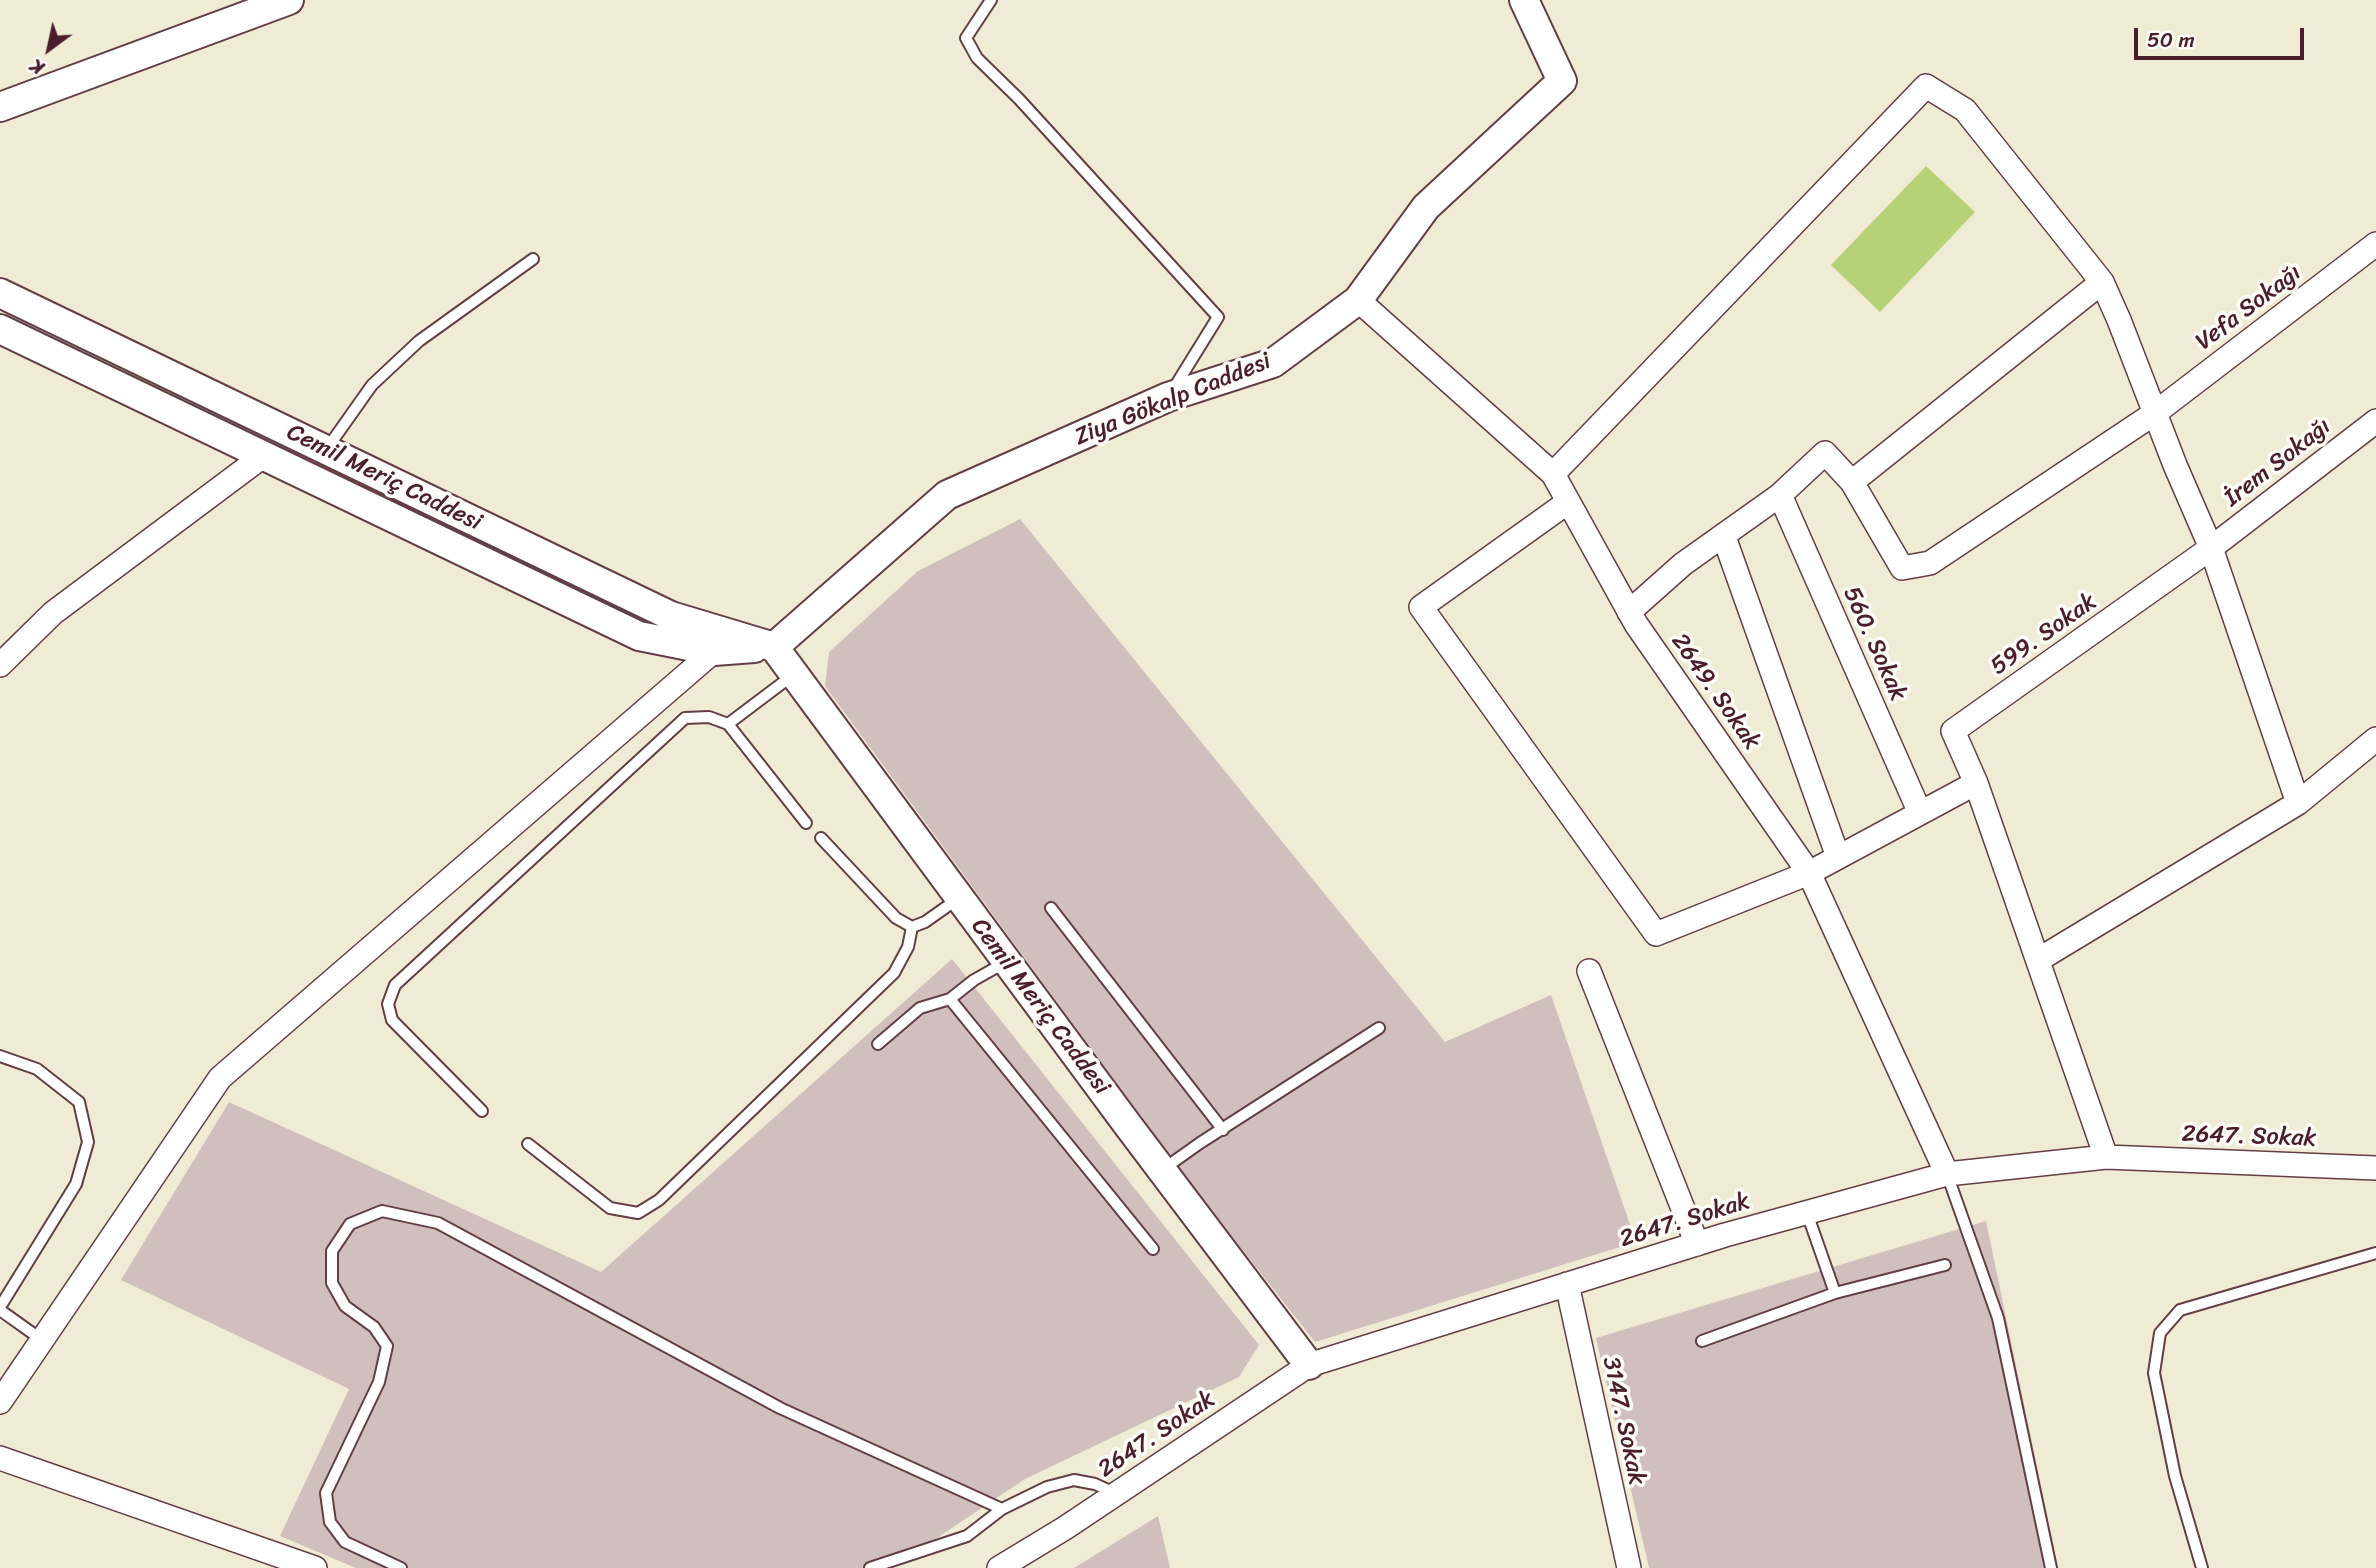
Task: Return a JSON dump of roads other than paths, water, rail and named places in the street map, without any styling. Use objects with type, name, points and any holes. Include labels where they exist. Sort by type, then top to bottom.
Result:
[{"type":"street","points":[[0,107],[289,0]]},
{"type":"street","name":"Ziya Gökalp Caddesi","points":[[774,647],[947,495],[1168,397],[1273,363],[1358,300],[1426,207],[1562,81],[1524,0]]},
{"type":"street","points":[[1553,474],[1926,86],[1965,110],[2102,282],[2211,548],[2298,803]]},
{"type":"street","name":"Vefa Sokağı","points":[[1852,482],[1902,568],[1930,563],[2155,414],[2376,244]]},
{"type":"street","points":[[1629,612],[1683,564],[1780,495],[1825,453],[1852,482],[2102,282]]},
{"type":"street","name":"Cemil Meriç Caddesi","points":[[0,293],[671,616],[774,647],[1006,962],[1309,1365]]},
{"type":"street","name":"2649. Sokak","points":[[1358,300],[1553,474],[1629,612],[1809,873],[1947,1174]]},
{"type":"street","name":"Cemil Meriç Caddesi","points":[[0,329],[639,636],[714,651],[774,647]]},
{"type":"street","name":"İrem Sokağı","points":[[2211,548],[2376,421]]},
{"type":"street","points":[[0,665],[53,613],[263,456]]},
{"type":"street","name":"560. Sokak","points":[[1780,495],[1920,813]]},
{"type":"street","points":[[1568,502],[1421,607],[1656,934],[1809,873],[1976,783],[2106,1157]]},
{"type":"street","points":[[1724,537],[1838,858]]},
{"type":"street","name":"599. Sokak","points":[[1976,783],[1953,731],[2211,548]]},
{"type":"street","points":[[0,1402],[220,1079],[714,651]]},
{"type":"street","points":[[2038,960],[2298,803],[2376,739]]},
{"type":"street","points":[[1589,971],[1697,1244]]},
{"type":"street","name":"2647. Sokak","points":[[1005,1567],[1309,1365],[1697,1244],[1947,1174],[2106,1157],[2376,1168]]},
{"type":"street","name":"3147. Sokak","points":[[1567,1284],[1629,1568]]},
{"type":"street","points":[[0,1458],[315,1568]]},
{"type":"lane","points":[[991,0],[966,38],[977,58],[1218,317],[1168,397]]},
{"type":"lane","points":[[326,450],[372,385],[419,341],[533,260]]},
{"type":"lane","points":[[728,723],[794,675]]},
{"type":"lane","points":[[482,1111],[393,1020],[388,1003],[395,985],[685,718],[709,717],[728,723],[806,823]]},
{"type":"lane","points":[[821,838],[896,918],[912,927]]},
{"type":"lane","points":[[912,927],[925,922],[959,898]]},
{"type":"lane","points":[[1051,908],[1223,1130]]},
{"type":"lane","points":[[528,1144],[610,1208],[638,1213],[659,1200],[894,973],[908,947],[912,927]]},
{"type":"lane","points":[[878,1044],[920,1008],[950,999],[974,980],[1006,962]]},
{"type":"lane","points":[[950,999],[1153,1249]]},
{"type":"lane","points":[[1161,1170],[1379,1028]]},
{"type":"lane","points":[[0,1056],[37,1069],[79,1102],[88,1142],[76,1184],[0,1309],[42,1340]]},
{"type":"lane","points":[[1947,1174],[1998,1318],[2051,1568]]},
{"type":"lane","points":[[401,1568],[345,1542],[330,1522],[326,1493],[379,1382],[387,1346],[374,1327],[345,1306],[332,1283],[332,1251],[350,1224],[382,1211],[438,1223],[780,1408],[1002,1509]]},
{"type":"lane","points":[[1807,1213],[1835,1293]]},
{"type":"lane","points":[[2202,1568],[2175,1476],[2154,1373],[2160,1333],[2180,1310],[2376,1253]]},
{"type":"lane","points":[[1702,1341],[1835,1293],[1945,1265]]},
{"type":"lane","points":[[870,1568],[967,1536],[1002,1509],[1047,1487],[1074,1480],[1095,1484],[1117,1493]]}]
